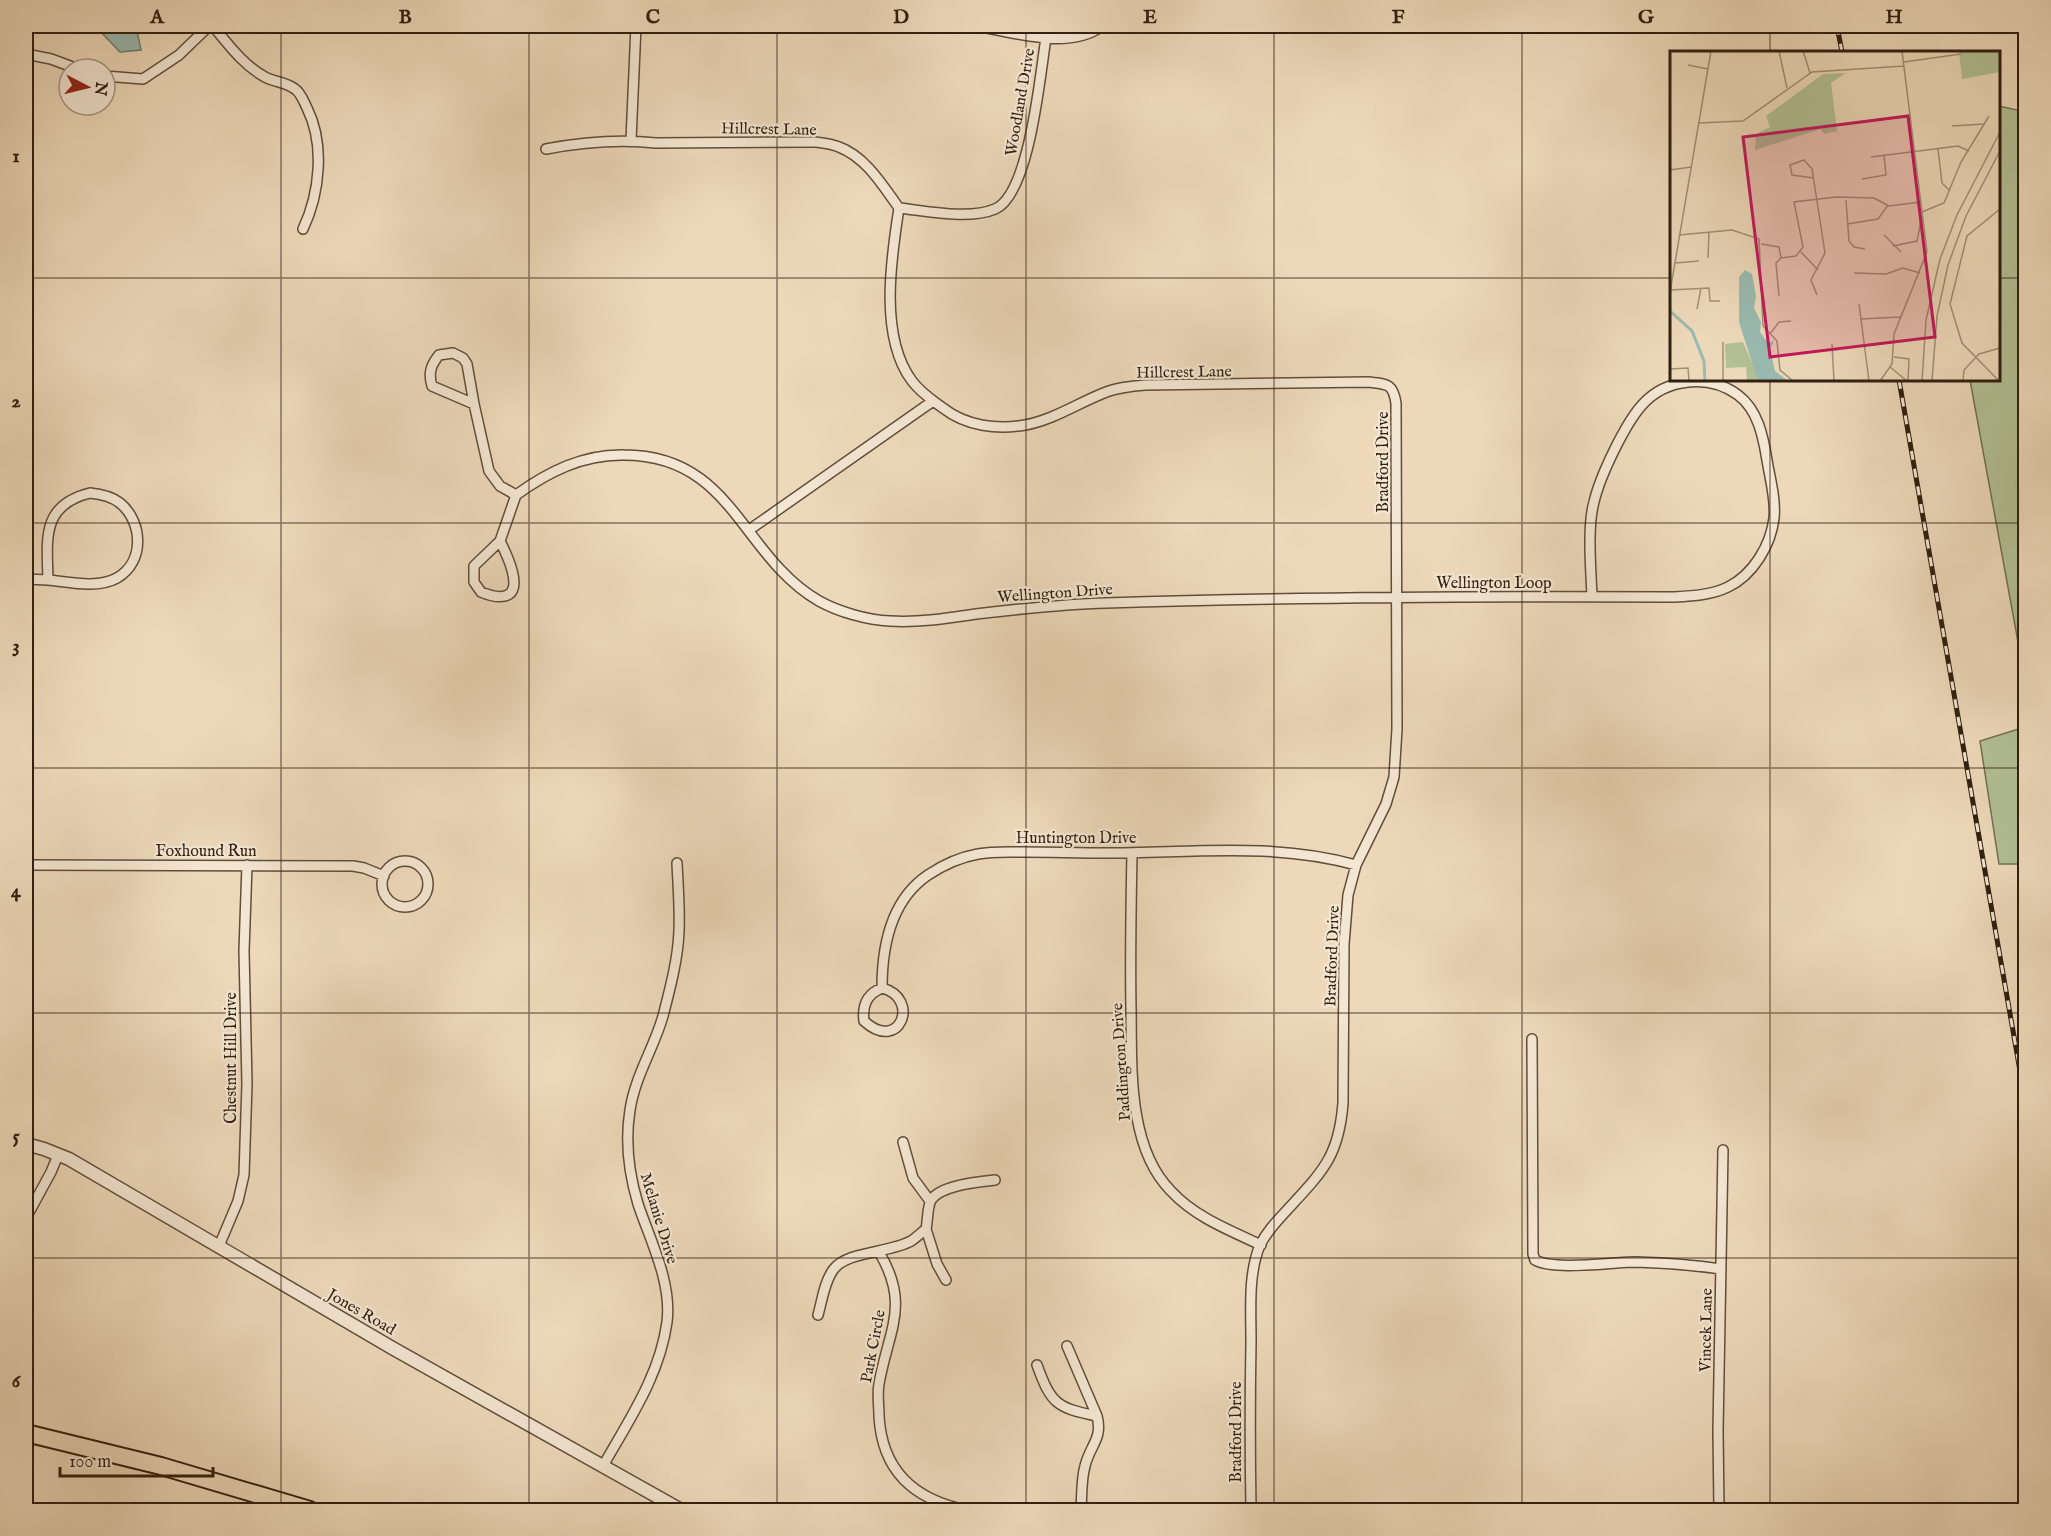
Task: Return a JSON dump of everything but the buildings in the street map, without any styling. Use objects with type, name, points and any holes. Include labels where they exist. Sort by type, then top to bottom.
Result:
[{"type":"highway","points":[[26,1433],[161,1466],[310,1510]]},
{"type":"street","points":[[117,77],[143,79],[178,56],[211,26],[238,57],[266,78],[296,89],[313,121],[319,152],[314,196],[309,218],[303,229]]},
{"type":"street","points":[[631,140],[636,26]]},
{"type":"street","points":[[976,26],[1046,38],[1064,38],[1083,34],[1102,26]]},
{"type":"street","name":"Woodland Drive","points":[[899,208],[981,213],[996,209],[1003,204],[1016,186],[1026,159],[1046,38]]},
{"type":"street","points":[[26,54],[57,61]]},
{"type":"street","name":"Hillcrest Lane","points":[[546,149],[580,142],[631,140],[656,143],[815,142],[839,147],[860,159],[874,173],[899,208],[891,263],[891,308],[898,353],[910,379],[922,393],[949,413],[974,423],[1005,428],[1040,421],[1111,390],[1145,385],[1369,382],[1389,386]]},
{"type":"street","points":[[474,404],[432,386],[429,377],[431,365],[439,355],[453,353],[463,358],[467,364],[489,471],[500,486],[516,495],[500,541],[474,566],[474,582],[481,592],[500,597],[508,595],[513,590],[514,581],[500,541]]},
{"type":"street","points":[[1694,382],[1726,388],[1739,396],[1758,421],[1764,441],[1774,499],[1771,534],[1752,568],[1728,587],[1711,592],[1674,597],[1592,597],[1593,503],[1616,450],[1642,405],[1665,387],[1694,382]]},
{"type":"street","name":"Bradford Drive","points":[[1251,1510],[1249,1429],[1252,1278],[1261,1245],[1269,1229],[1327,1164],[1341,1125],[1344,1102],[1344,944],[1348,895],[1356,866],[1386,804],[1394,777],[1397,729],[1396,404],[1394,390],[1389,386]]},
{"type":"street","points":[[749,530],[933,400]]},
{"type":"street","name":"Wellington Drive","points":[[516,495],[540,478],[581,461],[614,454],[664,459],[698,476],[797,585],[820,601],[854,614],[893,622],[1044,606],[1104,603],[1397,598]]},
{"type":"street","points":[[26,579],[86,584],[103,583],[117,578],[128,568],[136,555],[137,531],[129,511],[118,501],[105,495],[90,493],[75,497],[62,505],[53,516],[49,530],[48,580]]},
{"type":"street","name":"Wellington Loop","points":[[1397,598],[1592,597]]},
{"type":"street","name":"Huntington Drive","points":[[882,988],[883,959],[891,923],[914,887],[941,867],[980,853],[1132,853],[1205,850],[1285,852],[1327,857],[1356,866]]},
{"type":"street","name":"Paddington Drive","points":[[1132,853],[1130,981],[1132,1066],[1136,1110],[1143,1143],[1161,1179],[1170,1191],[1188,1207],[1216,1224],[1261,1245]]},
{"type":"street","points":[[410,861],[417,864],[427,875],[428,890],[425,897],[413,907],[398,906],[386,896],[382,889],[384,876],[389,867],[395,863],[410,861]]},
{"type":"street","name":"Melanie Drive","points":[[603,1466],[650,1382],[660,1357],[668,1320],[662,1276],[638,1202],[630,1173],[628,1154],[630,1110],[638,1076],[662,1018],[673,972],[679,933],[677,863]]},
{"type":"street","name":"Foxhound Run","points":[[26,865],[353,866],[384,876]]},
{"type":"street","name":"Chestnut Hill Drive","points":[[219,1246],[238,1201],[244,1175],[247,1084],[244,951],[247,865]]},
{"type":"street","points":[[882,988],[890,990],[901,1000],[903,1007],[900,1023],[895,1030],[890,1032],[873,1029],[864,1021],[864,1005],[868,997],[882,988]]},
{"type":"street","points":[[1532,1039],[1531,1193],[1535,1260],[1540,1263],[1559,1265],[1635,1262],[1683,1264],[1721,1269]]},
{"type":"street","points":[[903,1142],[913,1178],[930,1202]]},
{"type":"street","name":"Jones Road","points":[[26,1144],[58,1155],[394,1349],[681,1510]]},
{"type":"street","name":"Vincek Lane","points":[[1719,1510],[1718,1431],[1723,1150]]},
{"type":"street","points":[[26,1218],[58,1155]]},
{"type":"street","points":[[946,1280],[937,1264],[926,1229],[930,1202],[938,1192],[970,1182],[995,1180]]},
{"type":"street","points":[[818,1315],[833,1270],[849,1258],[879,1252],[913,1240],[926,1229]]},
{"type":"street","name":"Park Circle","points":[[879,1252],[891,1274],[896,1297],[896,1319],[878,1392],[880,1424],[887,1455],[897,1473],[914,1488],[931,1499],[967,1510]]},
{"type":"street","points":[[1067,1346],[1097,1416],[1099,1433],[1083,1471],[1081,1510]]},
{"type":"street","points":[[1037,1365],[1045,1387],[1054,1400],[1065,1408],[1097,1416]]},
{"type":"green space","points":[[2000,106],[2026,112],[2025,680],[1970,381],[2000,381]]},
{"type":"green space","points":[[2025,727],[2025,864],[1999,864],[1980,741]]},
{"type":"water","points":[[85,26],[136,26],[141,50],[120,52],[99,30]]},
{"type":"railway","points":[[1837,26],[1842,51]]},
{"type":"railway","points":[[1899,381],[2026,1105]]}]
